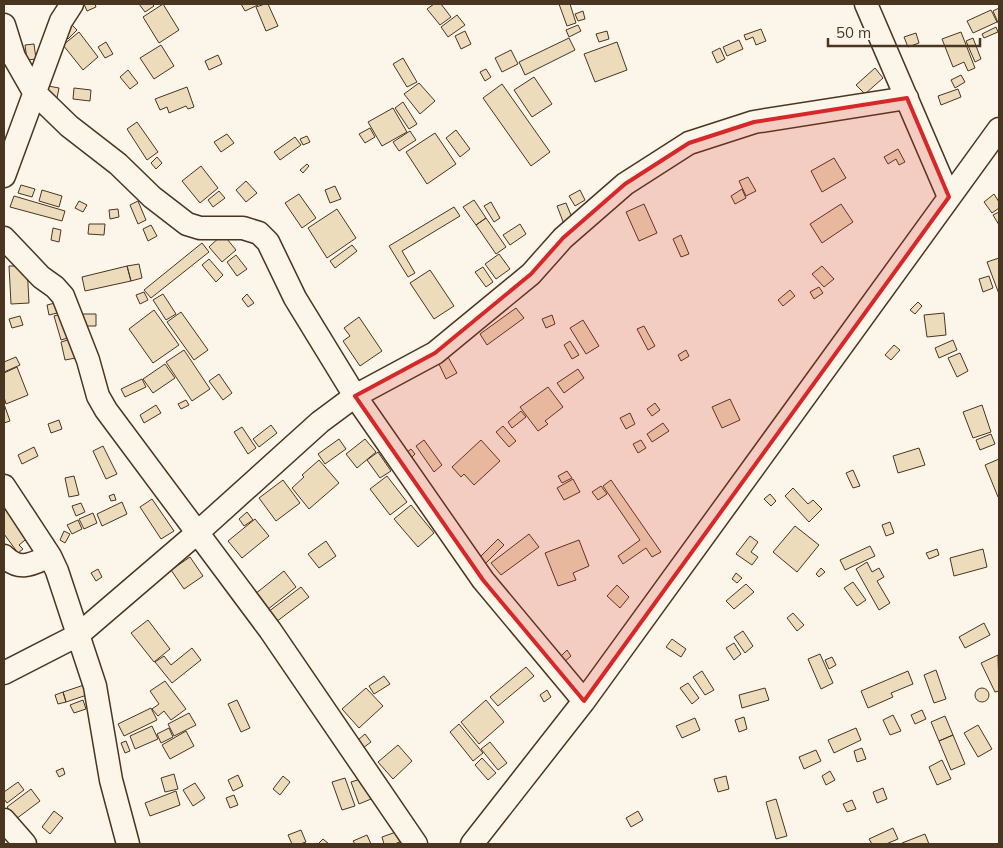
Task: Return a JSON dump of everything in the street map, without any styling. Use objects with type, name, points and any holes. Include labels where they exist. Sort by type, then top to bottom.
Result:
[{"type":"street","points":[[4,176],[61,21],[72,4]]},
{"type":"street","points":[[866,4],[949,196]]},
{"type":"street","points":[[4,25],[14,57],[34,92],[68,126],[118,164],[152,197],[187,224],[200,228],[243,228],[259,234],[268,242],[295,298],[355,396],[483,580],[584,701]]},
{"type":"street","points":[[4,674],[78,636],[197,533],[320,422],[355,396],[435,353],[531,274],[563,238],[625,184],[689,143],[754,122],[907,98]]},
{"type":"street","points":[[472,844],[584,701],[999,129]]},
{"type":"street","points":[[4,238],[40,276],[55,287],[63,296],[88,360],[98,396],[106,410],[270,630],[416,844]]},
{"type":"street","points":[[4,486],[50,556],[57,571],[95,686],[112,780],[128,844]]},
{"type":"street","points":[[4,556],[10,563],[22,566],[50,556]]},
{"type":"street","points":[[4,820],[25,844]]},
{"type":"highlighted area","points":[[907,98],[949,197],[584,701],[483,580],[355,396],[435,353],[531,274],[563,238],[625,184],[689,143],[754,122]]},
{"type":"building","points":[[84,4],[95,4],[96,7],[87,11]]},
{"type":"building","points":[[139,4],[152,4],[154,6],[145,12]]},
{"type":"building","points":[[163,4],[179,30],[159,43],[143,17]]},
{"type":"building","points":[[241,4],[257,4],[258,5],[245,11]]},
{"type":"building","points":[[268,4],[278,26],[266,31],[256,7]]},
{"type":"building","points":[[434,4],[441,4],[451,17],[440,25],[427,9]]},
{"type":"building","points":[[559,4],[570,4],[576,23],[567,26]]},
{"type":"building","points":[[999,8],[999,25],[993,11]]},
{"type":"building","points":[[991,10],[997,22],[973,33],[967,21]]},
{"type":"building","points":[[583,11],[585,19],[578,21],[575,14]]},
{"type":"building","points":[[457,15],[465,25],[448,37],[441,27]]},
{"type":"building","points":[[70,23],[77,30],[68,39],[61,32]]},
{"type":"building","points":[[578,25],[581,31],[569,37],[566,30]]},
{"type":"building","points":[[996,27],[998,32],[984,38],[982,34]]},
{"type":"building","points":[[761,29],[766,41],[756,45],[753,37],[746,40],[744,35]]},
{"type":"building","points":[[465,31],[471,44],[461,49],[455,36]]},
{"type":"building","points":[[607,31],[609,39],[599,42],[596,34]]},
{"type":"building","points":[[79,32],[98,57],[83,70],[63,45]]},
{"type":"building","points":[[961,32],[975,68],[968,71],[964,62],[953,67],[942,39]]},
{"type":"building","points":[[916,33],[919,43],[908,47],[904,37]]},
{"type":"building","points":[[569,38],[575,50],[525,75],[519,62]]},
{"type":"building","points":[[973,38],[981,59],[975,62],[966,41]]},
{"type":"building","points":[[739,40],[743,49],[727,56],[723,47]]},
{"type":"building","points":[[106,42],[113,54],[105,58],[98,47]]},
{"type":"building","points":[[617,42],[627,70],[595,82],[584,54]]},
{"type":"building","points":[[34,44],[36,59],[27,60],[25,45]]},
{"type":"building","points":[[161,45],[174,66],[154,79],[140,58]]},
{"type":"building","points":[[720,48],[725,59],[717,63],[712,52]]},
{"type":"building","points":[[511,50],[518,64],[502,72],[495,58]]},
{"type":"building","points":[[218,55],[222,64],[209,70],[205,61]]},
{"type":"building","points":[[403,58],[417,82],[407,87],[393,64]]},
{"type":"building","points":[[875,68],[883,78],[865,94],[856,85]]},
{"type":"building","points":[[486,69],[491,77],[485,81],[480,72]]},
{"type":"building","points":[[128,70],[138,83],[130,89],[120,77]]},
{"type":"building","points":[[961,75],[965,82],[955,88],[951,80]]},
{"type":"building","points":[[534,77],[552,104],[532,117],[514,90]]},
{"type":"building","points":[[419,83],[435,101],[420,114],[404,94]]},
{"type":"building","points":[[502,84],[550,152],[531,166],[483,98]]},
{"type":"building","points":[[48,86],[59,88],[57,98],[46,96]]},
{"type":"building","points":[[187,87],[194,107],[188,109],[186,106],[169,113],[167,107],[160,110],[155,99]]},
{"type":"building","points":[[74,88],[91,90],[90,101],[73,99]]},
{"type":"building","points":[[958,89],[961,97],[941,105],[938,96]]},
{"type":"building","points":[[403,102],[417,124],[409,129],[395,108]]},
{"type":"building","points":[[393,108],[407,132],[382,146],[368,122]]},
{"type":"building","points":[[137,122],[158,152],[147,160],[127,129]]},
{"type":"building","points":[[370,128],[375,137],[365,143],[359,134]]},
{"type":"building","points":[[456,130],[470,149],[460,157],[446,138]]},
{"type":"building","points":[[410,131],[416,140],[399,151],[393,142]]},
{"type":"building","points":[[435,133],[456,164],[427,184],[406,152]]},
{"type":"building","points":[[227,134],[234,143],[221,152],[214,142]]},
{"type":"building","points":[[307,136],[310,142],[303,145],[300,139]]},
{"type":"building","points":[[295,137],[301,145],[280,160],[274,152]]},
{"type":"building","points":[[898,149],[905,162],[899,165],[896,159],[888,164],[884,157]]},
{"type":"building","points":[[157,157],[162,163],[156,169],[151,163]]},
{"type":"building","points":[[834,158],[846,178],[822,192],[811,171]]},
{"type":"building","points":[[307,164],[309,166],[303,173],[300,170]]},
{"type":"building","points":[[201,166],[218,188],[200,203],[182,181]]},
{"type":"building","points":[[748,177],[756,191],[746,196],[739,181]]},
{"type":"building","points":[[246,181],[257,193],[246,202],[236,190]]},
{"type":"building","points":[[21,185],[35,189],[32,197],[18,193]]},
{"type":"building","points":[[335,186],[341,199],[330,203],[325,190]]},
{"type":"building","points":[[742,189],[746,198],[735,204],[731,196]]},
{"type":"building","points":[[42,190],[62,196],[59,207],[39,201]]},
{"type":"building","points":[[580,190],[585,200],[575,206],[569,196]]},
{"type":"building","points":[[219,191],[225,198],[213,207],[208,200]]},
{"type":"building","points":[[299,194],[316,218],[302,228],[285,203]]},
{"type":"building","points":[[994,194],[999,202],[999,208],[992,213],[984,202]]},
{"type":"building","points":[[14,196],[65,211],[62,221],[10,207]]},
{"type":"building","points":[[474,200],[486,218],[476,225],[463,207]]},
{"type":"building","points":[[79,201],[87,205],[83,212],[75,208]]},
{"type":"building","points":[[138,201],[146,220],[138,224],[130,205]]},
{"type":"building","points":[[491,202],[500,218],[494,222],[484,206]]},
{"type":"building","points":[[566,203],[573,220],[564,224],[557,206]]},
{"type":"building","points":[[644,204],[657,233],[639,241],[626,212]]},
{"type":"building","points":[[841,204],[853,222],[822,243],[810,224]]},
{"type":"building","points":[[454,207],[460,216],[402,251],[415,273],[408,277],[389,246]]},
{"type":"building","points":[[118,209],[119,217],[110,219],[109,210]]},
{"type":"building","points":[[337,209],[356,238],[327,258],[308,228]]},
{"type":"building","points":[[999,212],[999,225],[993,215]]},
{"type":"building","points":[[486,218],[506,247],[496,254],[476,225]]},
{"type":"building","points":[[89,224],[105,224],[104,235],[88,234]]},
{"type":"building","points":[[520,224],[526,234],[510,245],[503,235]]},
{"type":"building","points":[[151,225],[157,236],[148,241],[143,229]]},
{"type":"building","points":[[53,228],[61,230],[59,242],[51,240]]},
{"type":"building","points":[[223,234],[236,250],[222,262],[209,247]]},
{"type":"building","points":[[681,235],[689,254],[681,257],[673,239]]},
{"type":"building","points":[[202,243],[209,252],[151,298],[144,290]]},
{"type":"building","points":[[352,245],[357,251],[335,268],[330,261]]},
{"type":"building","points":[[499,254],[510,269],[496,279],[485,264]]},
{"type":"building","points":[[236,255],[247,269],[237,276],[227,262]]},
{"type":"building","points":[[999,258],[999,294],[987,262]]},
{"type":"building","points":[[209,259],[223,275],[216,282],[202,265]]},
{"type":"building","points":[[139,264],[142,278],[131,281],[127,266]]},
{"type":"building","points":[[9,266],[27,266],[29,303],[11,304]]},
{"type":"building","points":[[127,266],[131,281],[85,291],[82,277]]},
{"type":"building","points":[[822,266],[834,279],[824,287],[812,274]]},
{"type":"building","points":[[483,267],[493,282],[486,287],[475,272]]},
{"type":"building","points":[[430,270],[454,306],[434,319],[410,283]]},
{"type":"building","points":[[989,276],[993,288],[983,292],[979,279]]},
{"type":"building","points":[[819,287],[823,293],[814,299],[810,292]]},
{"type":"building","points":[[790,290],[795,296],[783,306],[778,300]]},
{"type":"building","points":[[144,292],[148,300],[140,304],[136,295]]},
{"type":"building","points":[[163,294],[176,314],[166,320],[153,300]]},
{"type":"building","points":[[247,294],[254,303],[248,307],[242,299]]},
{"type":"building","points":[[63,301],[65,311],[49,315],[47,305]]},
{"type":"building","points":[[918,302],[922,306],[915,314],[910,310]]},
{"type":"building","points":[[516,308],[524,318],[487,345],[480,334]]},
{"type":"building","points":[[154,310],[179,345],[153,363],[129,329]]},
{"type":"building","points":[[181,312],[208,350],[194,360],[167,322]]},
{"type":"building","points":[[64,313],[71,337],[61,340],[54,316]]},
{"type":"building","points":[[944,313],[946,335],[927,337],[924,315]]},
{"type":"building","points":[[80,314],[96,314],[96,326],[80,326]]},
{"type":"building","points":[[552,315],[555,324],[546,328],[542,319]]},
{"type":"building","points":[[20,316],[23,325],[12,328],[9,319]]},
{"type":"building","points":[[359,317],[382,351],[360,366],[343,341],[350,336],[344,328]]},
{"type":"building","points":[[583,320],[599,346],[586,354],[570,328]]},
{"type":"building","points":[[644,326],[655,346],[648,350],[637,329]]},
{"type":"building","points":[[71,339],[76,358],[65,360],[61,342]]},
{"type":"building","points":[[953,340],[957,350],[939,358],[935,348]]},
{"type":"building","points":[[570,341],[579,355],[572,359],[564,345]]},
{"type":"building","points":[[894,345],[900,350],[891,360],[885,355]]},
{"type":"building","points":[[184,350],[210,389],[192,401],[166,362]]},
{"type":"building","points":[[686,350],[689,356],[681,361],[678,355]]},
{"type":"building","points":[[960,353],[968,371],[957,377],[948,358]]},
{"type":"building","points":[[16,357],[20,365],[4,372],[4,362]]},
{"type":"building","points":[[448,357],[457,373],[446,379],[438,362]]},
{"type":"building","points":[[165,364],[175,378],[153,393],[143,379]]},
{"type":"building","points":[[17,367],[28,395],[6,404],[4,397],[4,373]]},
{"type":"building","points":[[578,369],[584,378],[564,393],[557,383]]},
{"type":"building","points":[[219,374],[232,393],[223,400],[209,381]]},
{"type":"building","points":[[142,379],[146,387],[125,397],[121,389]]},
{"type":"building","points":[[548,387],[563,407],[545,421],[548,424],[538,431],[520,407]]},
{"type":"building","points":[[730,399],[740,420],[722,428],[712,407]]},
{"type":"building","points":[[186,400],[189,405],[181,409],[178,404]]},
{"type":"building","points":[[655,403],[660,410],[652,416],[647,409]]},
{"type":"building","points":[[4,404],[10,421],[4,423]]},
{"type":"building","points":[[156,405],[161,413],[144,423],[140,415]]},
{"type":"building","points":[[982,405],[991,432],[973,438],[963,412]]},
{"type":"building","points":[[521,411],[526,417],[512,428],[508,422]]},
{"type":"building","points":[[630,413],[635,424],[626,429],[620,418]]},
{"type":"building","points":[[59,420],[62,429],[51,433],[48,424]]},
{"type":"building","points":[[663,423],[669,431],[652,442],[647,434]]},
{"type":"building","points":[[271,425],[277,433],[259,447],[253,439]]},
{"type":"building","points":[[503,426],[516,441],[509,447],[496,432]]},
{"type":"building","points":[[242,427],[256,448],[248,454],[234,432]]},
{"type":"building","points":[[991,434],[995,444],[980,450],[976,440]]},
{"type":"building","points":[[339,439],[346,449],[325,464],[318,454]]},
{"type":"building","points":[[365,439],[376,452],[357,468],[346,454]]},
{"type":"building","points":[[424,440],[442,465],[434,472],[416,446]]},
{"type":"building","points":[[481,440],[500,461],[474,485],[464,474],[461,477],[452,467]]},
{"type":"building","points":[[641,440],[646,448],[638,453],[633,444]]},
{"type":"building","points":[[103,446],[117,474],[106,479],[93,451]]},
{"type":"building","points":[[34,447],[38,456],[22,464],[18,455]]},
{"type":"building","points":[[919,448],[925,465],[898,473],[893,456]]},
{"type":"building","points":[[411,449],[415,454],[410,459],[406,453]]},
{"type":"building","points":[[378,452],[391,471],[380,478],[367,460]]},
{"type":"building","points":[[999,459],[999,497],[998,497],[985,465]]},
{"type":"building","points":[[319,460],[339,483],[309,509],[292,488],[304,477],[302,475]]},
{"type":"building","points":[[853,470],[860,486],[853,488],[846,473]]},
{"type":"building","points":[[567,471],[572,478],[562,483],[558,476]]},
{"type":"building","points":[[74,476],[79,495],[69,497],[65,478]]},
{"type":"building","points":[[387,476],[407,502],[390,515],[370,489]]},
{"type":"building","points":[[573,479],[580,492],[564,500],[557,488]]},
{"type":"building","points":[[283,480],[300,503],[276,521],[259,498]]},
{"type":"building","points":[[611,480],[661,552],[652,557],[646,548],[623,564],[618,556],[640,540],[603,486]]},
{"type":"building","points":[[601,486],[607,494],[598,500],[592,492]]},
{"type":"building","points":[[793,488],[808,504],[813,500],[822,509],[809,522],[785,496]]},
{"type":"building","points":[[114,494],[116,500],[111,501],[109,496]]},
{"type":"building","points":[[770,494],[776,501],[771,506],[764,499]]},
{"type":"building","points":[[152,499],[174,531],[161,539],[140,507]]},
{"type":"building","points":[[4,501],[30,536],[19,545],[23,549],[18,553],[4,534]]},
{"type":"building","points":[[122,502],[127,514],[102,526],[97,514]]},
{"type":"building","points":[[81,503],[85,512],[76,516],[72,506]]},
{"type":"building","points":[[411,505],[434,533],[418,547],[394,519]]},
{"type":"building","points":[[247,512],[253,520],[244,526],[239,519]]},
{"type":"building","points":[[93,513],[97,523],[84,529],[79,519]]},
{"type":"building","points":[[255,519],[269,536],[242,558],[228,541]]},
{"type":"building","points":[[78,520],[82,529],[72,534],[67,525]]},
{"type":"building","points":[[890,522],[894,533],[886,536],[882,525]]},
{"type":"building","points":[[795,526],[819,545],[797,572],[773,552]]},
{"type":"building","points":[[64,531],[70,534],[65,543],[60,540]]},
{"type":"building","points":[[529,534],[539,547],[501,575],[491,563]]},
{"type":"building","points":[[750,536],[758,542],[751,552],[758,557],[752,565],[736,554]]},
{"type":"building","points":[[498,539],[504,545],[485,564],[479,558]]},
{"type":"building","points":[[579,540],[589,566],[573,573],[576,580],[558,586],[545,553]]},
{"type":"building","points":[[326,541],[336,556],[319,568],[308,554]]},
{"type":"building","points":[[870,546],[875,556],[845,570],[840,560]]},
{"type":"building","points":[[937,549],[939,555],[929,559],[926,553]]},
{"type":"building","points":[[983,549],[987,567],[954,576],[950,558]]},
{"type":"building","points":[[190,557],[203,576],[184,589],[171,570]]},
{"type":"building","points":[[867,562],[872,572],[879,568],[884,577],[877,581],[890,603],[879,610],[856,569]]},
{"type":"building","points":[[821,568],[825,572],[819,577],[816,574]]},
{"type":"building","points":[[98,569],[102,577],[96,581],[91,573]]},
{"type":"building","points":[[284,571],[296,587],[267,610],[255,594]]},
{"type":"building","points":[[736,573],[742,578],[737,583],[732,579]]},
{"type":"building","points":[[853,582],[866,600],[857,606],[844,588]]},
{"type":"building","points":[[746,584],[754,592],[734,609],[726,601]]},
{"type":"building","points":[[617,585],[629,597],[620,608],[607,596]]},
{"type":"building","points":[[301,587],[309,597],[276,622],[268,612]]},
{"type":"building","points":[[793,613],[804,625],[797,631],[787,618]]},
{"type":"building","points":[[148,620],[170,649],[154,662],[131,633]]},
{"type":"building","points":[[984,623],[990,635],[965,648],[959,637]]},
{"type":"building","points":[[743,631],[753,646],[745,653],[734,637]]},
{"type":"building","points":[[672,639],[686,649],[681,657],[666,647]]},
{"type":"building","points":[[734,643],[741,654],[734,660],[726,648]]},
{"type":"building","points":[[192,648],[201,660],[172,683],[155,662],[164,656],[171,665]]},
{"type":"building","points":[[567,650],[571,656],[563,663],[559,658]]},
{"type":"building","points":[[820,654],[833,683],[821,689],[808,659]]},
{"type":"building","points":[[998,655],[999,691],[995,692],[981,663]]},
{"type":"building","points":[[832,657],[836,665],[829,669],[825,660]]},
{"type":"building","points":[[526,667],[534,676],[498,706],[490,697]]},
{"type":"building","points":[[936,670],[946,699],[934,703],[924,675]]},
{"type":"building","points":[[702,671],[714,690],[705,695],[693,677]]},
{"type":"building","points":[[908,671],[913,684],[891,693],[893,697],[868,708],[861,691]]},
{"type":"building","points":[[384,676],[390,684],[374,694],[369,686]]},
{"type":"building","points":[[165,681],[186,709],[171,720],[164,711],[158,716],[152,709],[159,704],[150,691]]},
{"type":"building","points":[[688,683],[699,698],[692,704],[680,688]]},
{"type":"building","points":[[84,685],[87,695],[66,702],[63,692]]},
{"type":"building","points":[[366,688],[383,706],[359,728],[342,709]]},
{"type":"building","points":[[765,688],[769,700],[742,708],[739,695]]},
{"type":"building","points":[[982,688],[987,690],[989,695],[987,700],[982,702],[977,700],[975,695],[977,690]]},
{"type":"building","points":[[547,690],[551,697],[544,702],[540,695]]},
{"type":"building","points":[[63,692],[66,702],[58,704],[55,695]]},
{"type":"building","points":[[83,700],[86,709],[74,713],[70,705]]},
{"type":"building","points":[[237,700],[250,728],[241,732],[228,704]]},
{"type":"building","points":[[486,700],[504,722],[479,744],[461,722]]},
{"type":"building","points":[[151,708],[157,720],[124,736],[118,724]]},
{"type":"building","points":[[922,710],[926,719],[915,724],[911,715]]},
{"type":"building","points":[[189,713],[196,725],[174,736],[168,724]]},
{"type":"building","points":[[893,715],[901,731],[890,735],[883,720]]},
{"type":"building","points":[[945,716],[953,735],[939,741],[931,722]]},
{"type":"building","points":[[744,717],[747,729],[739,732],[735,720]]},
{"type":"building","points":[[695,718],[700,730],[682,738],[676,726]]},
{"type":"building","points":[[459,724],[483,753],[473,761],[450,732]]},
{"type":"building","points":[[978,725],[992,749],[978,757],[964,733]]},
{"type":"building","points":[[152,726],[158,739],[135,749],[130,736]]},
{"type":"building","points":[[169,728],[173,737],[161,743],[157,734]]},
{"type":"building","points":[[856,728],[861,740],[834,753],[828,740]]},
{"type":"building","points":[[186,731],[194,746],[170,759],[162,745]]},
{"type":"building","points":[[365,734],[371,742],[363,748],[358,740]]},
{"type":"building","points":[[953,735],[965,764],[951,770],[939,741]]},
{"type":"building","points":[[126,741],[130,751],[125,753],[121,743]]},
{"type":"building","points":[[490,742],[507,763],[498,770],[481,749]]},
{"type":"building","points":[[398,745],[412,761],[393,779],[378,762]]},
{"type":"building","points":[[862,748],[866,759],[857,762],[854,751]]},
{"type":"building","points":[[816,750],[821,761],[804,769],[799,757]]},
{"type":"building","points":[[482,758],[496,773],[488,780],[475,765]]},
{"type":"building","points":[[942,760],[951,779],[937,785],[929,767]]},
{"type":"building","points":[[63,768],[65,774],[59,777],[56,771]]},
{"type":"building","points":[[830,771],[835,780],[826,785],[822,776]]},
{"type":"building","points":[[174,774],[178,789],[165,792],[161,778]]},
{"type":"building","points":[[238,775],[243,786],[233,791],[228,780]]},
{"type":"building","points":[[283,776],[290,782],[280,795],[273,789]]},
{"type":"building","points":[[726,776],[729,789],[718,792],[714,779]]},
{"type":"building","points":[[345,778],[355,806],[342,810],[332,782]]},
{"type":"building","points":[[364,778],[371,799],[359,804],[351,782]]},
{"type":"building","points":[[18,782],[24,790],[7,803],[4,799],[4,792]]},
{"type":"building","points":[[195,783],[205,798],[193,806],[183,790]]},
{"type":"building","points":[[883,788],[887,799],[877,803],[873,792]]},
{"type":"building","points":[[31,789],[40,801],[16,819],[7,807]]},
{"type":"building","points":[[176,791],[180,805],[150,816],[145,803]]},
{"type":"building","points":[[234,795],[238,805],[230,808],[226,798]]},
{"type":"building","points":[[776,799],[787,836],[776,839],[766,802]]},
{"type":"building","points":[[852,800],[856,809],[847,812],[843,804]]},
{"type":"building","points":[[54,811],[63,818],[50,834],[42,827]]},
{"type":"building","points":[[638,811],[643,820],[631,827],[626,818]]},
{"type":"building","points":[[893,828],[898,839],[886,844],[872,844],[869,839]]},
{"type":"building","points":[[301,830],[306,842],[292,844],[288,835]]},
{"type":"building","points":[[396,832],[400,842],[384,844],[382,837]]},
{"type":"building","points":[[925,834],[929,844],[902,843]]},
{"type":"building","points":[[367,835],[371,844],[355,844],[353,841]]},
{"type":"building","points":[[323,839],[329,844],[318,844]]}]
